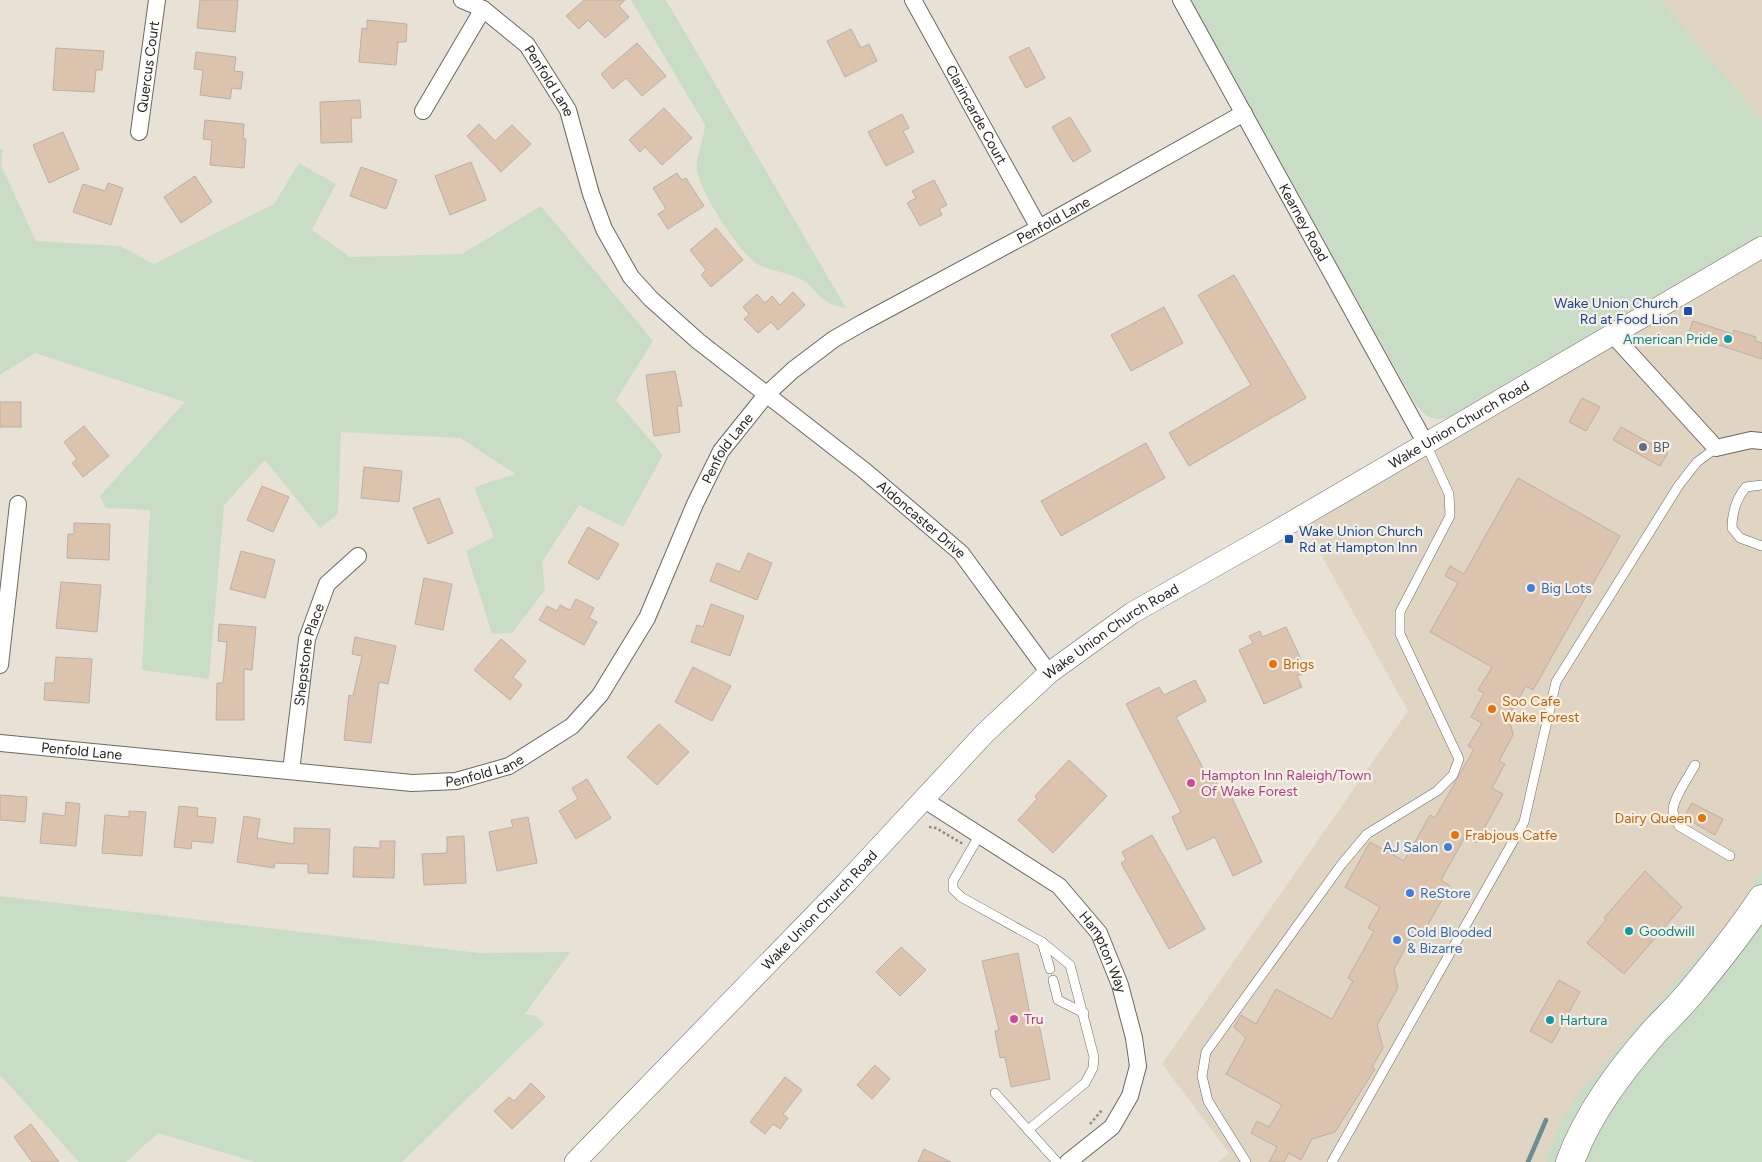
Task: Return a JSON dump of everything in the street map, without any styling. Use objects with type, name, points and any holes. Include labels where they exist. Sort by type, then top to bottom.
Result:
[{"type":"highway","points":[[1570,1162],[1579,1136],[1614,1081],[1655,1031],[1692,991],[1746,924],[1762,899]]},
{"type":"street","name":"Quercus Court","points":[[139,132],[157,0]]},
{"type":"street","name":"Penfold Lane","points":[[462,0],[483,9],[527,45],[568,110],[591,194],[604,229],[631,277],[698,341],[766,395]]},
{"type":"street","name":"Clarincarde Court","points":[[914,0],[1039,228]]},
{"type":"street","name":"Kearney Road","points":[[1181,0],[1426,444]]},
{"type":"street","points":[[423,111],[483,9]]},
{"type":"street","name":"Penfold Lane","points":[[0,743],[412,783],[456,781],[509,766],[572,726],[600,695],[647,618],[695,504],[722,451],[766,395],[793,370],[834,339],[1039,228],[1244,113]]},
{"type":"street","name":"Wake Union Church Road","points":[[575,1162],[847,882],[985,733],[1049,673],[1132,613],[1426,444],[1762,247]]},
{"type":"street","points":[[1613,335],[1716,448],[1751,440],[1762,441]]},
{"type":"street","name":"Aldoncaster Drive","points":[[766,395],[865,471],[961,553],[1049,673]]},
{"type":"street","points":[[0,665],[18,504]]},
{"type":"street","name":"Shepstone Place","points":[[291,771],[307,639],[327,584],[358,556]]},
{"type":"street","name":"Hampton Way","points":[[923,799],[978,836],[1059,886],[1099,933],[1120,986],[1132,1028],[1138,1066],[1130,1096],[1112,1127],[1068,1162]]},
{"type":"lane","points":[[1246,1162],[1208,1101],[1202,1076],[1206,1052],[1351,853],[1367,834],[1437,791],[1453,775],[1459,759],[1400,634],[1400,612],[1450,516],[1449,494],[1426,444]]},
{"type":"lane","points":[[1332,1162],[1524,822],[1556,682],[1679,485],[1697,462],[1716,448]]},
{"type":"lane","points":[[1762,485],[1746,487],[1740,494],[1732,516],[1732,528],[1740,538],[1762,546]]},
{"type":"lane","points":[[1695,765],[1675,802],[1673,811],[1675,818],[1679,826],[1730,856]]},
{"type":"lane","points":[[978,836],[953,881],[953,888],[961,897],[1042,942],[1070,965],[1094,1057],[1090,1076],[1085,1083],[1028,1130]]},
{"type":"lane","points":[[1042,942],[1050,969]]},
{"type":"lane","points":[[1053,980],[1058,1000],[1069,1008],[1084,1013]]},
{"type":"lane","points":[[995,1094],[1057,1162]]},
{"type":"path","points":[[929,827],[936,828],[965,846]]},
{"type":"shaded area","points":[[1660,0],[1762,0],[1762,120]]},
{"type":"shaded area","points":[[1762,256],[1762,870],[1737,911],[1558,1128],[1545,1162],[1218,1162],[1229,1153],[1162,1064],[1408,711],[1305,526]]},
{"type":"green space","points":[[631,0],[666,0],[846,308],[823,299],[806,282],[799,278],[759,265],[731,236],[705,193],[697,170],[705,125]]},
{"type":"green space","points":[[1190,0],[1660,0],[1762,120],[1762,235],[1460,414],[1439,419],[1429,417],[1414,402]]},
{"type":"green space","points":[[0,148],[3,150],[1,165],[36,241],[120,246],[154,264],[274,204],[299,163],[336,184],[312,230],[350,257],[462,254],[541,206],[653,341],[616,400],[663,455],[623,527],[579,505],[542,562],[545,590],[512,633],[492,634],[466,551],[494,537],[474,487],[516,474],[460,438],[341,432],[338,514],[320,528],[265,460],[224,505],[209,679],[142,670],[150,510],[106,508],[100,496],[185,402],[35,353],[0,375]]},
{"type":"green space","points":[[1762,870],[1762,884],[1749,905],[1562,1162],[1545,1162],[1558,1128],[1578,1094],[1737,911]]},
{"type":"green space","points":[[0,896],[479,953],[570,952],[525,1014],[536,1016],[544,1024],[402,1162],[255,1162],[158,1133],[126,1162],[79,1162],[0,1075]]},
{"type":"green space","points":[[1762,909],[1762,1162],[1576,1162],[1589,1129]]},
{"type":"building","points":[[200,0],[238,0],[235,32],[197,28]]},
{"type":"building","points":[[584,0],[625,0],[619,6],[629,17],[605,38],[588,20],[579,29],[566,16]]},
{"type":"building","points":[[367,20],[407,24],[406,42],[398,42],[396,65],[359,62],[362,28],[367,29]]},
{"type":"building","points":[[851,29],[861,48],[869,44],[877,61],[845,77],[827,41]]},
{"type":"building","points":[[637,43],[666,76],[642,96],[626,78],[613,89],[601,74]]},
{"type":"building","points":[[1029,47],[1045,78],[1026,88],[1009,57]]},
{"type":"building","points":[[56,48],[104,51],[102,70],[96,70],[94,92],[53,90]]},
{"type":"building","points":[[196,52],[236,57],[234,71],[243,72],[241,89],[232,88],[230,99],[200,95],[203,70],[194,69]]},
{"type":"building","points":[[360,100],[361,118],[351,118],[352,142],[321,143],[320,102]]},
{"type":"building","points":[[664,108],[692,138],[662,165],[645,147],[640,152],[629,140]]},
{"type":"building","points":[[902,114],[909,128],[903,131],[914,152],[886,166],[868,132]]},
{"type":"building","points":[[1070,117],[1091,151],[1073,162],[1052,127]]},
{"type":"building","points":[[205,120],[244,124],[243,139],[246,139],[244,168],[210,165],[212,140],[203,139]]},
{"type":"building","points":[[479,124],[495,141],[512,125],[531,144],[501,172],[467,136]]},
{"type":"building","points":[[63,132],[79,169],[49,183],[33,145]]},
{"type":"building","points":[[471,162],[486,200],[450,215],[435,176]]},
{"type":"building","points":[[361,167],[397,180],[386,209],[350,196]]},
{"type":"building","points":[[677,173],[682,180],[686,178],[704,206],[668,229],[658,214],[666,209],[653,188]]},
{"type":"building","points":[[195,176],[212,202],[181,223],[164,197]]},
{"type":"building","points":[[934,180],[947,205],[939,209],[942,215],[920,226],[907,203],[916,198],[912,191]]},
{"type":"building","points":[[108,183],[123,188],[111,225],[73,212],[83,184],[105,191]]},
{"type":"building","points":[[716,228],[743,260],[711,287],[701,275],[706,270],[690,250]]},
{"type":"building","points":[[1234,275],[1306,398],[1189,466],[1169,433],[1251,385],[1198,295]]},
{"type":"building","points":[[793,292],[805,305],[778,330],[771,322],[758,333],[744,319],[749,314],[743,307],[757,294],[765,303],[772,296],[780,305]]},
{"type":"building","points":[[1164,307],[1183,343],[1131,371],[1111,335]]},
{"type":"building","name":"American Pride","points":[[1693,321],[1733,334],[1734,330],[1756,337],[1755,341],[1762,343],[1762,359],[1688,335]]},
{"type":"building","points":[[675,371],[682,406],[677,406],[680,432],[654,436],[646,375]]},
{"type":"building","points":[[1582,398],[1600,407],[1586,431],[1569,422]]},
{"type":"building","points":[[0,402],[21,402],[21,427],[0,427]]},
{"type":"building","points":[[84,426],[109,456],[83,477],[72,463],[77,459],[64,442]]},
{"type":"building","points":[[1621,427],[1668,453],[1660,466],[1613,440]]},
{"type":"building","points":[[1146,443],[1165,478],[1061,536],[1041,501]]},
{"type":"building","points":[[364,467],[402,471],[399,502],[361,498]]},
{"type":"building","points":[[1518,478],[1620,536],[1533,690],[1526,686],[1509,716],[1513,735],[1499,761],[1505,764],[1492,788],[1503,794],[1476,843],[1465,837],[1441,880],[1450,886],[1423,933],[1416,929],[1394,969],[1398,988],[1377,1025],[1383,1048],[1372,1067],[1375,1069],[1335,1132],[1312,1139],[1301,1160],[1289,1153],[1284,1162],[1269,1162],[1277,1147],[1251,1133],[1257,1121],[1269,1127],[1282,1105],[1226,1074],[1246,1038],[1234,1027],[1241,1015],[1256,1024],[1276,989],[1332,1019],[1353,981],[1348,978],[1374,931],[1368,928],[1380,907],[1345,887],[1370,842],[1404,861],[1430,815],[1435,818],[1474,749],[1468,746],[1482,723],[1471,717],[1484,693],[1478,690],[1492,667],[1430,632],[1458,583],[1445,576],[1450,566],[1464,574]]},
{"type":"building","points":[[262,486],[289,497],[273,532],[247,520]]},
{"type":"building","points":[[439,498],[453,533],[428,544],[413,508]]},
{"type":"building","points":[[74,523],[110,524],[109,560],[67,558],[68,534],[74,534]]},
{"type":"building","points":[[588,527],[619,544],[598,580],[568,563]]},
{"type":"building","points":[[241,551],[275,560],[265,598],[230,589]]},
{"type":"building","points":[[748,553],[772,563],[757,600],[710,581],[717,563],[740,572]]},
{"type":"building","points":[[424,578],[452,584],[443,630],[415,624]]},
{"type":"building","points":[[61,582],[101,585],[97,632],[56,628]]},
{"type":"building","points":[[576,599],[594,608],[589,618],[597,622],[584,645],[539,620],[547,606],[557,611],[560,605],[570,610]]},
{"type":"building","points":[[711,604],[744,616],[730,656],[691,642],[697,625],[703,627]]},
{"type":"building","points":[[219,624],[256,627],[252,670],[244,669],[244,720],[216,720],[217,683],[223,683],[227,642],[218,641]]},
{"type":"building","points":[[1286,627],[1307,672],[1297,676],[1302,687],[1264,704],[1239,650],[1253,643],[1249,636],[1260,631],[1262,637]]},
{"type":"building","points":[[355,637],[396,646],[388,684],[379,682],[371,743],[344,740],[349,695],[353,696],[362,656],[352,654]]},
{"type":"building","points":[[501,639],[526,661],[513,677],[522,685],[510,700],[474,670]]},
{"type":"building","points":[[56,657],[92,659],[89,703],[44,700],[45,683],[54,683]]},
{"type":"building","points":[[693,667],[731,686],[712,721],[675,702]]},
{"type":"building","name":"Hampton Inn Raleigh/Town Of Wake Forest","points":[[1195,680],[1206,701],[1176,717],[1209,779],[1215,780],[1219,788],[1226,785],[1262,862],[1233,876],[1215,837],[1187,850],[1172,817],[1181,812],[1126,704],[1159,687],[1164,695]]},
{"type":"building","points":[[659,724],[689,752],[657,785],[627,757]]},
{"type":"building","points":[[1069,760],[1107,796],[1053,853],[1018,820],[1037,799],[1035,796]]},
{"type":"building","points":[[587,779],[611,818],[576,839],[559,811],[578,799],[572,788]]},
{"type":"building","points":[[0,795],[27,797],[25,822],[0,820]]},
{"type":"building","points":[[66,802],[80,804],[76,846],[40,843],[43,813],[65,816]]},
{"type":"building","points":[[1692,803],[1723,819],[1715,835],[1684,817]]},
{"type":"building","points":[[179,806],[198,808],[197,816],[216,818],[213,843],[192,841],[191,849],[174,847]]},
{"type":"building","points":[[129,811],[146,812],[142,856],[102,853],[105,815],[129,817]]},
{"type":"building","points":[[244,816],[260,819],[257,838],[294,844],[294,828],[330,829],[328,874],[308,873],[308,864],[275,863],[274,868],[237,862]]},
{"type":"building","points":[[528,817],[537,863],[497,871],[489,832],[513,827],[511,820]]},
{"type":"building","points":[[1152,835],[1205,929],[1169,949],[1121,863],[1126,860],[1122,852]]},
{"type":"building","points":[[464,836],[466,883],[424,885],[422,854],[447,853],[447,837]]},
{"type":"building","points":[[380,841],[395,841],[394,878],[353,877],[354,847],[380,848]]},
{"type":"building","name":"Goodwill","points":[[1645,871],[1682,907],[1624,974],[1587,943],[1606,920],[1604,918]]},
{"type":"building","points":[[901,947],[926,970],[900,996],[876,972]]},
{"type":"building","name":"Tru","points":[[1018,953],[1031,1020],[1038,1019],[1050,1079],[1011,1087],[1005,1057],[1000,1058],[995,1031],[999,1030],[982,961]]},
{"type":"building","name":"Hartura","points":[[1559,980],[1580,992],[1552,1043],[1530,1031]]},
{"type":"building","points":[[875,1065],[890,1079],[872,1099],[857,1085]]},
{"type":"building","points":[[785,1077],[802,1090],[783,1114],[788,1118],[780,1129],[773,1124],[765,1134],[750,1122]]},
{"type":"building","points":[[531,1083],[545,1097],[512,1129],[494,1111],[509,1097],[514,1101]]},
{"type":"building","points":[[31,1124],[59,1162],[32,1162],[14,1137]]},
{"type":"building","points":[[924,1149],[951,1162],[918,1162]]},
{"type":"waterway","points":[[1528,1162],[1546,1120]]},
{"type":"place","name":"Wake Union Church Rd at Food Lion","points":[[1688,311]]},
{"type":"place","name":"American Pride","points":[[1728,339]]},
{"type":"place","name":"BP","points":[[1643,447]]},
{"type":"place","name":"Wake Union Church Rd at Hampton Inn","points":[[1289,539]]},
{"type":"place","name":"Big Lots","points":[[1531,588]]},
{"type":"place","name":"Brigs","points":[[1273,664]]},
{"type":"place","name":"Soo Cafe Wake Forest","points":[[1492,709]]},
{"type":"place","name":"Hampton Inn Raleigh/Town Of Wake Forest","points":[[1191,783]]},
{"type":"place","name":"Dairy Queen","points":[[1702,818]]},
{"type":"place","name":"Frabjous Catfe","points":[[1455,835]]},
{"type":"place","name":"AJ Salon","points":[[1448,847]]},
{"type":"place","name":"ReStore","points":[[1410,893]]},
{"type":"place","name":"Goodwill","points":[[1629,931]]},
{"type":"place","name":"Cold Blooded & Bizarre","points":[[1397,940]]},
{"type":"place","name":"Tru","points":[[1014,1019]]},
{"type":"place","name":"Hartura","points":[[1550,1020]]}]
